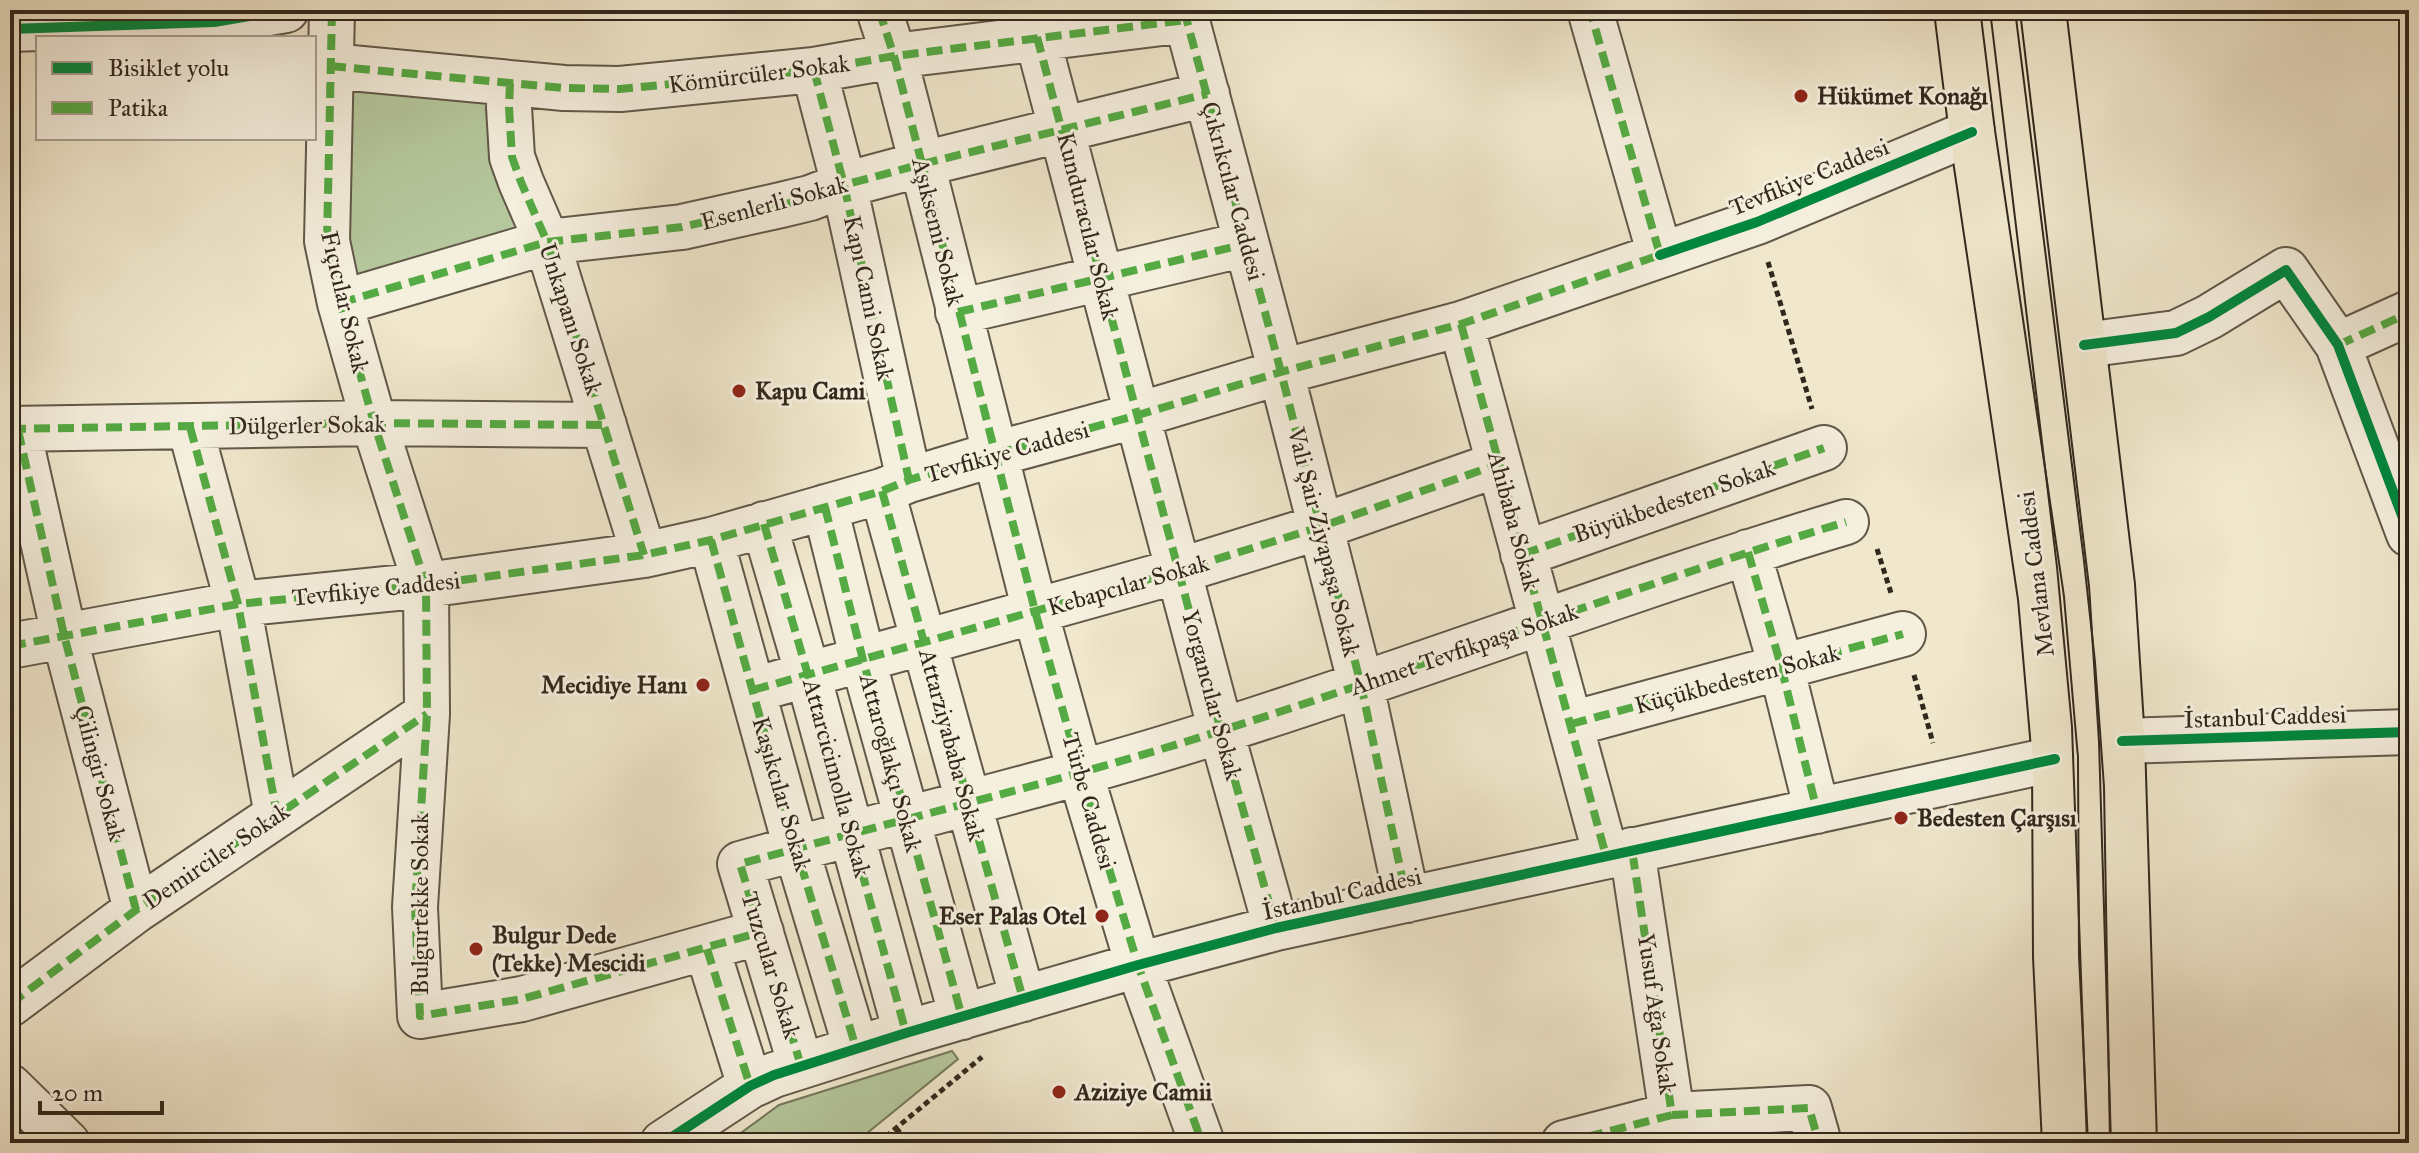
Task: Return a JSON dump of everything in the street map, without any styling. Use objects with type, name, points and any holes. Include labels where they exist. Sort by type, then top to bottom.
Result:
[{"type":"main road","name":"Mevlana Caddesi","points":[[1957,10],[1972,132],[2041,598],[2055,759],[2056,957],[2065,1143]]},
{"type":"main road","points":[[2043,10],[2112,585],[2122,741],[2134,1143]]},
{"type":"street","points":[[10,29],[214,22],[286,10]]},
{"type":"street","name":"Fıçıcılar Sokak","points":[[332,10],[327,241],[340,303],[374,423],[426,585]]},
{"type":"street","name":"Aşıksemi Sokak","points":[[879,10],[894,56],[995,454]]},
{"type":"street","points":[[1590,10],[1660,255]]},
{"type":"street","name":"Kömürcüler Sokak","points":[[330,66],[564,88],[620,89],[814,70],[1185,15]]},
{"type":"street","name":"Çıkrıkcılar Caddesi","points":[[1185,15],[1281,372]]},
{"type":"street","name":"Kunduracılar Sokak","points":[[1037,37],[1138,415]]},
{"type":"street","name":"Kapı Cami Sokak","points":[[814,70],[844,185],[896,486]]},
{"type":"street","name":"Unkapanı Sokak","points":[[510,83],[512,157],[547,242],[644,555]]},
{"type":"street","name":"Esenlerli Sokak","points":[[340,303],[547,242],[682,227],[810,198],[844,185],[922,164],[1207,94]]},
{"type":"street","name":"Tevfikiye Caddesi","points":[[10,646],[238,604],[426,585],[644,555],[711,540],[995,454],[1461,324],[1757,222],[1972,132]]},
{"type":"street","points":[[958,312],[1246,244]]},
{"type":"street","points":[[2084,345],[2176,333],[2209,317],[2286,270],[2338,345],[2409,534]]},
{"type":"street","points":[[2338,345],[2409,313]]},
{"type":"street","name":"Ahibaba Sokak","points":[[1461,324],[1571,724],[1619,853]]},
{"type":"street","name":"Vali Şair Ziyapaşa Sokak","points":[[1281,372],[1361,685],[1407,900]]},
{"type":"street","name":"Yorgancılar Sokak","points":[[1138,415],[1276,928]]},
{"type":"street","name":"Dülgerler Sokak","points":[[14,430],[374,423],[604,425]]},
{"type":"street","points":[[190,427],[238,604],[277,815]]},
{"type":"street","name":"Çilingir Sokak","points":[[14,430],[136,910]]},
{"type":"street","name":"Büyükbedesten Sokak","points":[[1523,554],[1824,448]]},
{"type":"street","name":"Türbe Caddesi","points":[[995,454],[1080,772],[1138,965],[1202,1143]]},
{"type":"street","name":"Kebapcılar Sokak","points":[[753,690],[1178,571],[1320,527],[1499,464]]},
{"type":"street","name":"Attarziyababa Sokak","points":[[896,486],[924,643],[1023,999]]},
{"type":"street","name":"Attaroğlakçı Sokak","points":[[825,507],[863,660],[962,1017]]},
{"type":"street","name":"Ahmet Tevfikpaşa Sokak","points":[[740,864],[1221,731],[1748,552],[1846,522]]},
{"type":"street","name":"Attarcicimolla Sokak","points":[[764,524],[906,1033]]},
{"type":"street","name":"Kaşıkcılar Sokak","points":[[711,540],[796,848],[856,1048]]},
{"type":"street","points":[[1748,552],[1781,666],[1817,811]]},
{"type":"street","name":"Bulgurtekke Sokak","points":[[426,585],[427,714],[415,907],[420,1016],[522,999],[761,932]]},
{"type":"street","name":"Küçükbedesten Sokak","points":[[1571,724],[1903,634]]},
{"type":"street","name":"Demirciler Sokak","points":[[10,1004],[136,910],[427,714]]},
{"type":"street","name":"İstanbul Caddesi","points":[[2122,741],[2409,732]]},
{"type":"street","name":"İstanbul Caddesi","points":[[683,1139],[750,1086],[801,1066],[1138,965],[1276,928],[2055,759]]},
{"type":"street","name":"Yusuf Ağa Sokak","points":[[1564,1143],[1672,1115],[1619,853]]},
{"type":"street","name":"Tuzcular Sokak","points":[[740,864],[801,1066]]},
{"type":"street","points":[[707,949],[750,1086]]},
{"type":"street","points":[[10,1087],[67,1143]]},
{"type":"street","points":[[1672,1115],[1809,1108],[1819,1143]]},
{"type":"path","points":[[878,1143],[994,1047]]},
{"type":"path","points":[[896,1128],[909,1143]]},
{"type":"green space","points":[[339,76],[497,89],[531,237],[350,289]]},
{"type":"green space","points":[[952,1051],[958,1059],[855,1143],[747,1143],[738,1135],[779,1105]]},
{"type":"tram line","points":[[1990,10],[2057,567],[2072,727],[2087,1143]]},
{"type":"tram line","points":[[2015,10],[2095,662],[2104,787],[2110,1143]]},
{"type":"marked path","points":[[332,10],[327,241],[340,303],[374,423],[426,585],[427,714],[415,907],[420,1016],[522,999],[761,932]]},
{"type":"marked path","points":[[879,10],[894,56],[1035,611],[1080,772],[1138,965],[1202,1143]]},
{"type":"marked path","points":[[1184,10],[1361,685],[1407,900]]},
{"type":"marked path","points":[[10,646],[238,604],[426,585],[644,555],[711,540],[882,491],[995,454],[1461,324],[1660,255],[1590,10]]},
{"type":"marked path","points":[[330,66],[564,88],[620,89],[814,70],[894,56],[1186,20]]},
{"type":"marked path","points":[[1037,37],[1276,928]]},
{"type":"marked path","points":[[814,70],[844,185],[909,480]]},
{"type":"marked path","points":[[510,83],[512,157],[547,242],[644,555]]},
{"type":"marked path","points":[[340,303],[547,242],[682,227],[781,205],[922,164],[1207,94]]},
{"type":"marked path","points":[[958,312],[1246,244]]},
{"type":"marked path","points":[[2338,345],[2409,313]]},
{"type":"marked path","points":[[1461,324],[1606,856]]},
{"type":"marked path","points":[[10,429],[374,423],[604,425]]},
{"type":"marked path","points":[[190,427],[238,604],[277,815]]},
{"type":"marked path","points":[[18,430],[64,635],[136,910]]},
{"type":"marked path","points":[[1523,554],[1824,448]]},
{"type":"marked path","points":[[753,690],[1178,571],[1320,527],[1499,464]]},
{"type":"marked path","points":[[882,491],[1023,999]]},
{"type":"marked path","points":[[825,507],[863,660],[962,1017]]},
{"type":"marked path","points":[[801,1066],[740,864],[1163,749],[1846,522]]},
{"type":"marked path","points":[[764,524],[906,1033]]},
{"type":"marked path","points":[[711,540],[796,848],[856,1048]]},
{"type":"marked path","points":[[1748,552],[1781,666],[1817,811]]},
{"type":"marked path","points":[[1571,724],[1903,634]]},
{"type":"marked path","points":[[10,1004],[136,910],[427,714]]},
{"type":"marked path","points":[[1564,1143],[1672,1115],[1632,850]]},
{"type":"marked path","points":[[707,949],[750,1086]]},
{"type":"marked path","points":[[1672,1115],[1809,1108],[1819,1143]]},
{"type":"marked path","points":[[683,1130],[703,1143]]},
{"type":"cycle path","points":[[10,29],[214,22],[286,10]]},
{"type":"cycle path","points":[[1660,255],[1757,222],[1972,132]]},
{"type":"cycle path","points":[[2084,345],[2176,333],[2209,317],[2286,270],[2338,345],[2409,534]]},
{"type":"cycle path","points":[[2122,741],[2409,732]]},
{"type":"cycle path","points":[[663,1143],[750,1086],[774,1075],[1138,965],[1276,928],[2055,759]]},
{"type":"place","name":"Hükümet Konağı","points":[[1801,96]]},
{"type":"place","name":"Kapu Cami","points":[[739,391]]},
{"type":"place","name":"Mecidiye Hanı","points":[[703,685]]},
{"type":"place","name":"Bedesten Çarşısı","points":[[1901,818]]},
{"type":"place","name":"Eser Palas Otel","points":[[1102,916]]},
{"type":"place","name":"Bulgur Dede (Tekke) Mescidi","points":[[476,949]]},
{"type":"place","name":"Aziziye Camii","points":[[1059,1092]]}]
